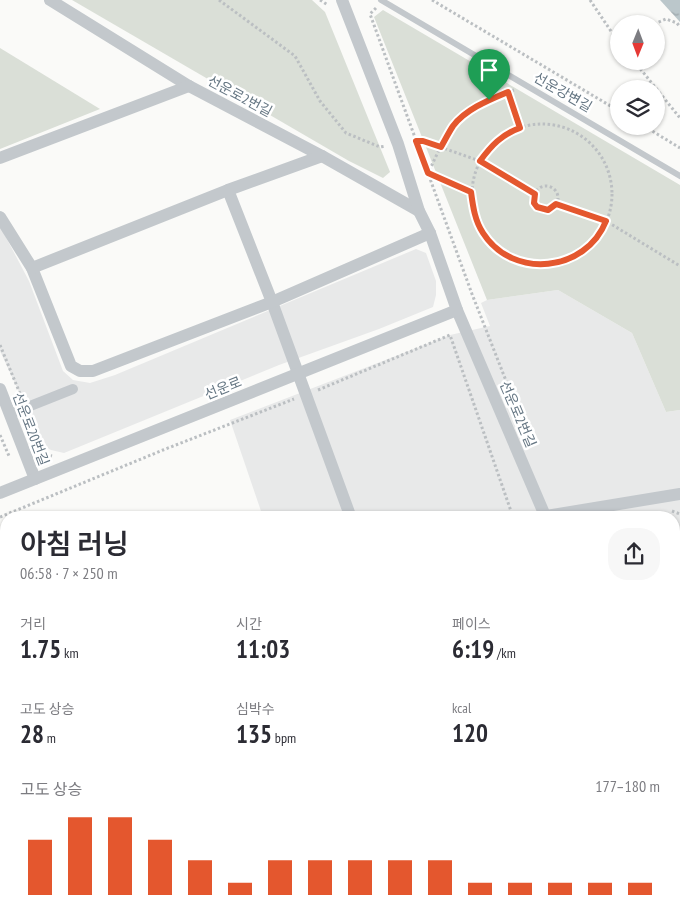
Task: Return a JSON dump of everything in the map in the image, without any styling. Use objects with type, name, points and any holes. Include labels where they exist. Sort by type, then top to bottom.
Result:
[{"type":"street","name":"선운로2번길","points":[[50,0],[189,86],[322,156],[419,211]]},
{"type":"street","name":"선운로2번길","points":[[342,0],[398,144],[419,211],[430,234],[457,310],[541,511]]},
{"type":"street","points":[[0,158],[189,86]]},
{"type":"street","points":[[32,268],[228,190],[322,156]]},
{"type":"street","points":[[228,190],[272,302],[348,511]]},
{"type":"street","points":[[0,217],[32,268],[71,366],[80,371],[93,371],[272,302],[430,234]]},
{"type":"street","name":"선운로","points":[[0,494],[457,310]]},
{"type":"street","name":"선운로20번길","points":[[0,388],[35,480]]},
{"type":"street","points":[[10,414],[73,389]]},
{"type":"street","points":[[579,511],[680,494]]},
{"type":"lane","name":"선운강변길","points":[[380,3],[529,87],[680,176]]},
{"type":"path","points":[[219,0],[295,56],[320,101],[346,133],[380,147],[386,146]]},
{"type":"path","points":[[432,0],[610,106]]},
{"type":"path","points":[[590,0],[610,29]]},
{"type":"path","points":[[380,3],[370,14],[472,294],[522,420]]},
{"type":"path","points":[[665,19],[678,23],[680,27]]},
{"type":"path","points":[[641,70],[680,118]]},
{"type":"path","points":[[428,173],[454,125],[469,111],[508,92],[529,87]]},
{"type":"path","points":[[508,92],[520,128]]},
{"type":"path","points":[[531,125],[554,125],[576,132],[594,146],[607,166],[613,188],[611,211],[602,232],[587,249],[567,260],[545,265],[521,262],[500,251],[484,234],[474,212],[471,192],[477,166],[491,146],[510,132],[520,128],[531,125]]},
{"type":"path","points":[[659,135],[680,148]]},
{"type":"path","points":[[416,141],[423,141],[480,161],[535,194]]},
{"type":"path","points":[[428,173],[471,192]]},
{"type":"path","points":[[549,186],[557,194],[556,204],[548,210],[542,210],[534,203],[535,194],[538,188],[549,186]]},
{"type":"path","points":[[556,204],[606,221],[680,266]]},
{"type":"path","points":[[318,390],[450,335],[511,511]]},
{"type":"path","points":[[0,345],[45,454],[54,457]]},
{"type":"path","points":[[17,511],[163,450],[294,399]]},
{"type":"shaded area","points":[[72,0],[312,0],[325,12],[390,172],[383,178],[349,161]]},
{"type":"shaded area","points":[[383,10],[680,185],[680,410],[666,412],[632,333],[558,290],[487,300],[374,17]]},
{"type":"shaded area","points":[[0,48],[100,109],[0,149]]},
{"type":"shaded area","points":[[0,226],[29,281],[63,371],[73,380],[90,383],[115,375],[416,249],[426,253],[436,281],[436,295],[433,307],[379,329],[279,365],[64,453],[44,446],[0,351]]},
{"type":"shaded area","points":[[558,290],[632,333],[666,412],[680,410],[680,511],[261,511],[230,420],[450,335],[490,326],[481,303],[487,300]]},
{"type":"water","points":[[660,0],[680,0],[680,22]]},
{"type":"route","points":[[508,92],[520,128],[510,132],[491,146],[480,161],[535,194],[533,198],[534,203],[542,210],[548,210],[556,204],[606,221],[602,232],[587,249],[567,260],[545,265],[521,262],[500,251],[484,234],[474,212],[471,192],[428,173],[416,141],[423,141],[441,147],[454,125],[469,111],[489,100],[508,92]]}]
